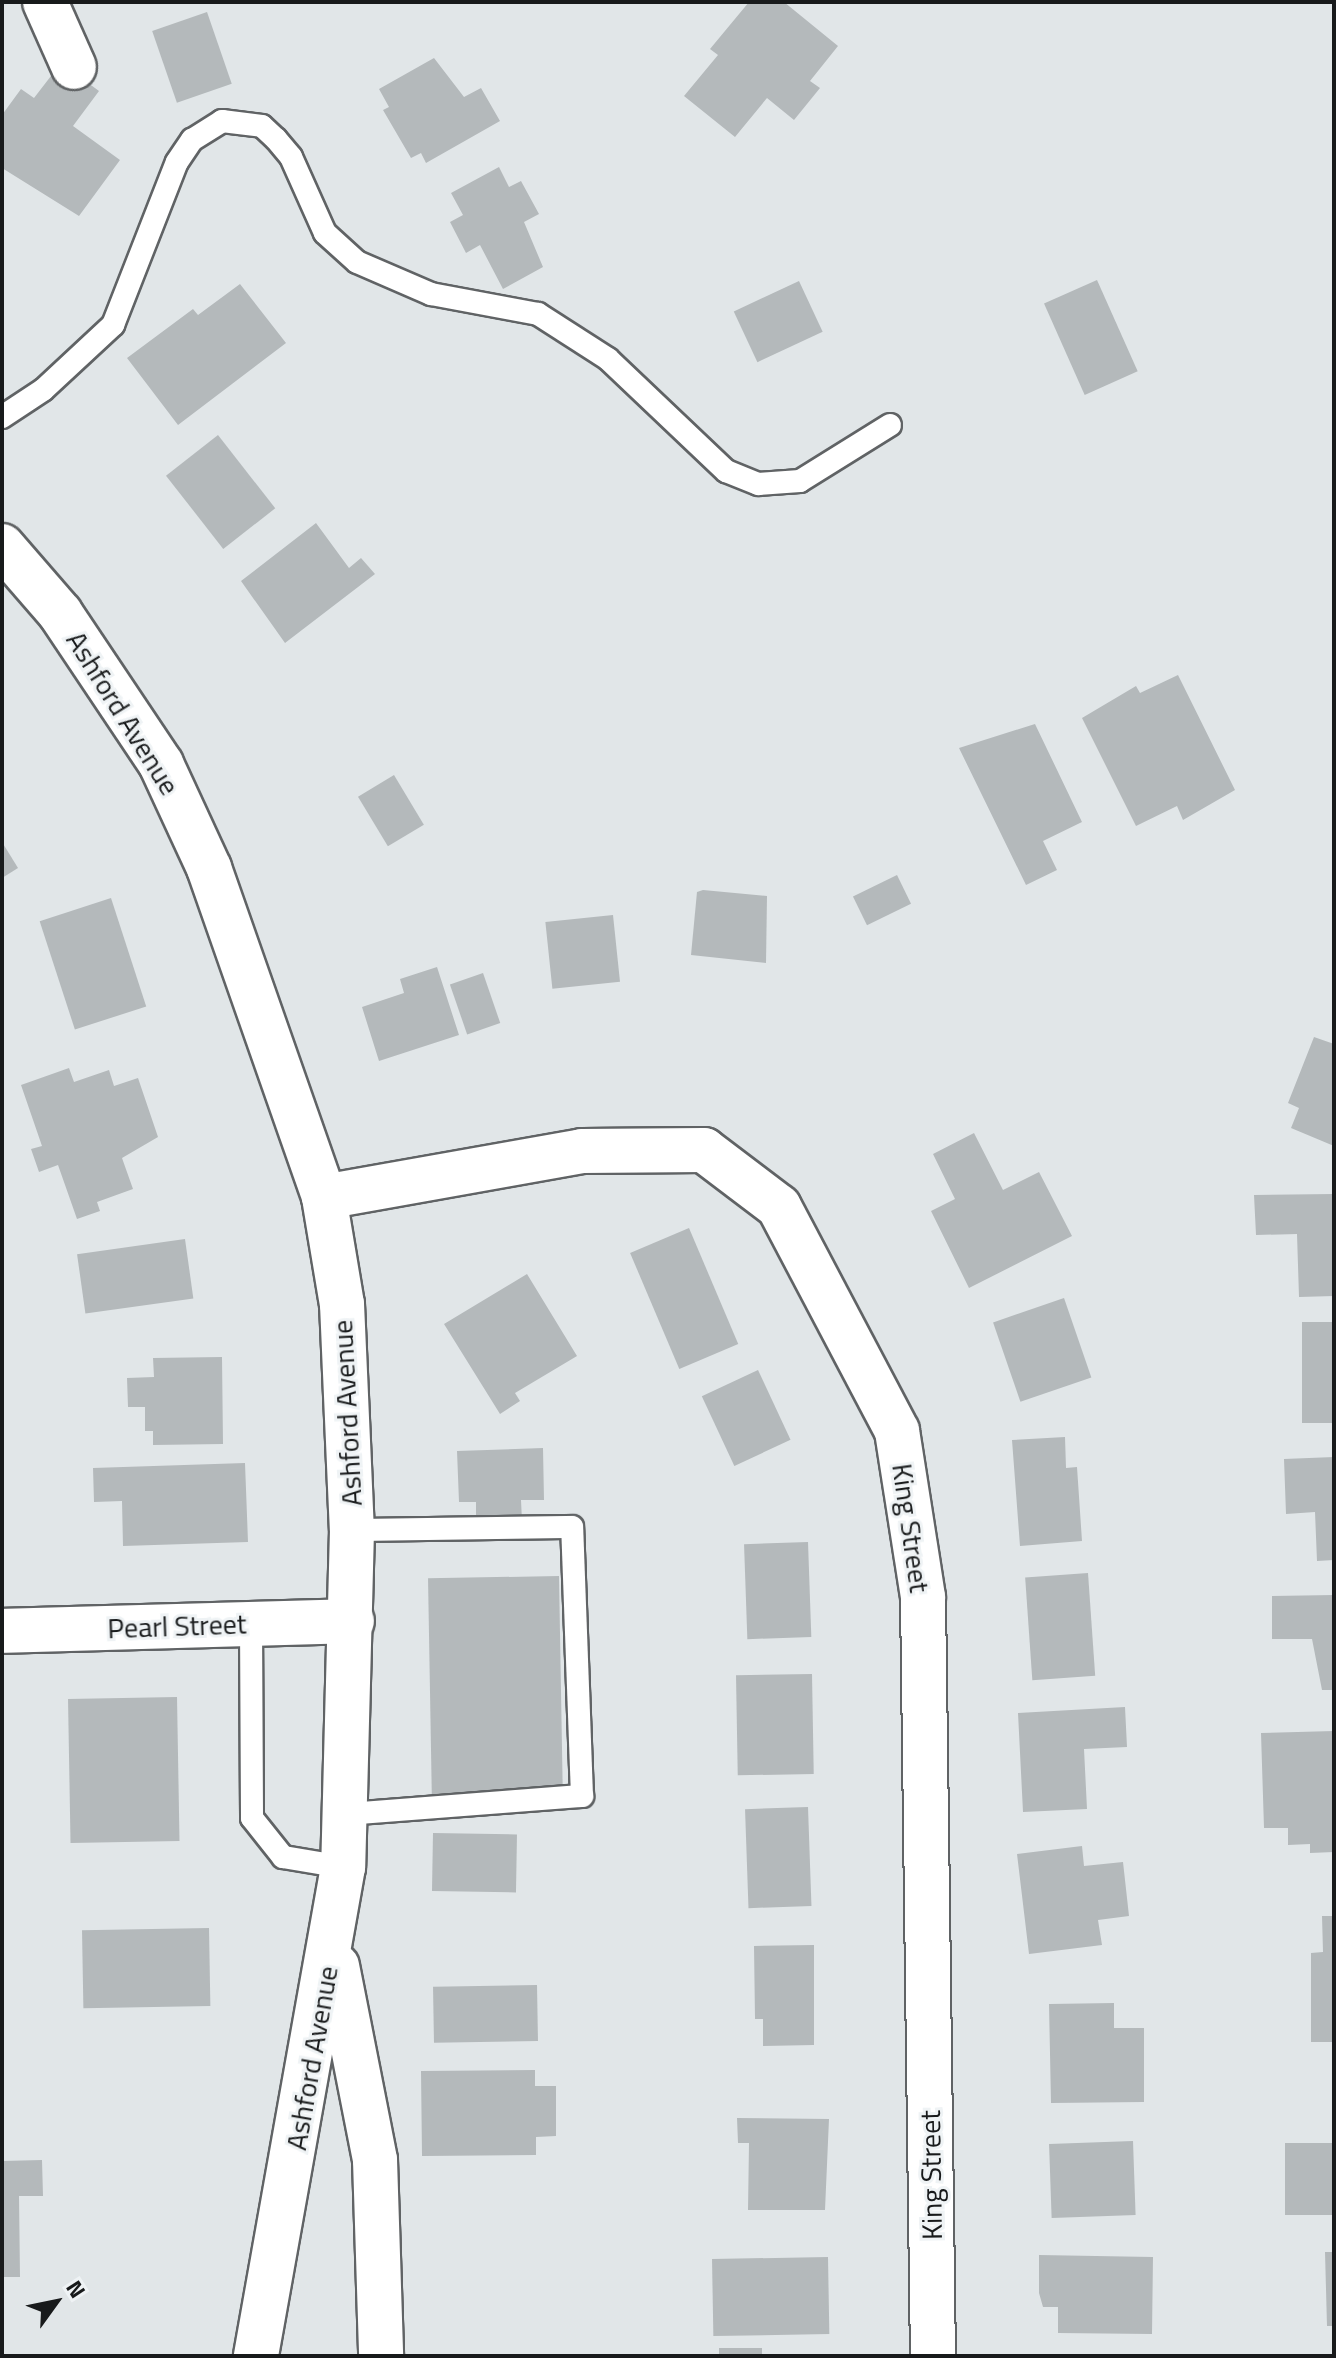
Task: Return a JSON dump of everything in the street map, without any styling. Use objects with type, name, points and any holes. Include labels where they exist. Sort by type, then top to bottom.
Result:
[{"type":"main road","points":[[45,2],[74,67]]},
{"type":"main road","name":"Ashford Avenue","points":[[2,546],[60,613],[161,764],[252,979],[324,1197],[348,1359],[352,1621],[343,1867],[256,2356]]},
{"type":"main road","name":"King Street","points":[[324,1197],[582,1151],[704,1150],[779,1207],[868,1375],[897,1431],[923,1597],[933,2356]]},
{"type":"main road","name":"Pearl Street","points":[[2,1631],[352,1621]]},
{"type":"main road","points":[[332,1942],[375,2160],[381,2356]]},
{"type":"lane","points":[[2,417],[43,390],[113,325],[177,162],[192,140],[222,121],[262,126],[276,139],[325,233],[357,262],[431,294],[538,314],[608,359],[726,471],[758,484],[800,481],[890,425]]},
{"type":"lane","points":[[347,1814],[582,1796],[572,1527],[352,1530]]},
{"type":"lane","points":[[251,1623],[252,1818],[283,1857],[343,1867]]},
{"type":"building","points":[[749,2],[784,2],[838,46],[810,81],[820,88],[794,120],[767,98],[735,137],[684,96],[718,55],[710,49]]},
{"type":"building","points":[[207,12],[232,84],[177,103],[152,31]]},
{"type":"building","points":[[434,58],[464,97],[481,88],[500,121],[426,163],[421,153],[411,158],[383,110],[389,107],[379,89]]},
{"type":"building","points":[[61,63],[99,91],[73,126],[120,160],[79,216],[2,168],[2,115],[21,89],[34,98]]},
{"type":"building","points":[[499,167],[509,187],[521,181],[539,214],[524,222],[543,267],[503,289],[480,245],[466,253],[450,222],[463,215],[451,193]]},
{"type":"building","points":[[1097,280],[1138,371],[1085,395],[1044,304]]},
{"type":"building","points":[[799,281],[823,332],[757,362],[734,311]]},
{"type":"building","points":[[240,284],[286,343],[178,425],[127,358],[193,309],[198,315]]},
{"type":"building","points":[[218,435],[275,508],[223,549],[166,476]]},
{"type":"building","points":[[316,523],[349,568],[361,558],[375,574],[285,643],[241,581]]},
{"type":"building","points":[[1178,675],[1235,790],[1183,820],[1177,806],[1136,826],[1082,718],[1136,686],[1140,693]]},
{"type":"building","points":[[1035,724],[1082,822],[1043,841],[1057,870],[1026,885],[959,748]]},
{"type":"building","points":[[394,775],[424,825],[388,846],[358,797]]},
{"type":"building","points":[[2,842],[18,868],[2,878]]},
{"type":"building","points":[[897,875],[911,904],[867,925],[853,896]]},
{"type":"building","points":[[697,892],[767,896],[766,963],[691,955]]},
{"type":"building","points":[[111,898],[146,1006],[75,1030],[40,921]]},
{"type":"building","points":[[613,915],[620,982],[552,989],[545,922]]},
{"type":"building","points":[[437,967],[459,1035],[379,1061],[362,1007],[404,993],[400,979]]},
{"type":"building","points":[[483,973],[500,1023],[467,1035],[450,984]]},
{"type":"building","points":[[1314,1037],[1334,1044],[1334,1146],[1291,1128],[1299,1108],[1288,1103]]},
{"type":"building","points":[[69,1068],[74,1082],[109,1070],[114,1086],[138,1078],[158,1137],[122,1158],[133,1189],[97,1202],[100,1211],[77,1219],[58,1165],[39,1172],[31,1149],[42,1146],[21,1085]]},
{"type":"building","points":[[974,1133],[1003,1190],[1039,1172],[1072,1236],[969,1288],[931,1211],[955,1199],[933,1154]]},
{"type":"building","points":[[1334,1194],[1334,1296],[1299,1297],[1297,1234],[1256,1235],[1254,1195]]},
{"type":"building","points":[[689,1228],[738,1344],[679,1369],[630,1253]]},
{"type":"building","points":[[185,1239],[193,1298],[85,1314],[77,1254]]},
{"type":"building","points":[[527,1274],[577,1356],[515,1393],[520,1401],[500,1414],[444,1324]]},
{"type":"building","points":[[1064,1298],[1091,1377],[1020,1402],[993,1322]]},
{"type":"building","points":[[1302,1322],[1334,1322],[1334,1423],[1302,1423]]},
{"type":"building","points":[[222,1357],[223,1444],[153,1445],[153,1431],[145,1431],[145,1407],[128,1407],[127,1378],[154,1377],[153,1358]]},
{"type":"building","points":[[758,1370],[791,1440],[734,1466],[702,1396]]},
{"type":"building","points":[[1065,1437],[1066,1468],[1077,1467],[1082,1541],[1020,1546],[1012,1440]]},
{"type":"building","points":[[543,1448],[544,1500],[521,1500],[522,1521],[476,1522],[476,1502],[459,1502],[457,1451]]},
{"type":"building","points":[[1334,1457],[1334,1560],[1317,1561],[1315,1512],[1286,1514],[1284,1459]]},
{"type":"building","points":[[245,1463],[248,1542],[123,1546],[122,1501],[94,1502],[93,1468]]},
{"type":"building","points":[[808,1542],[811,1637],[747,1639],[744,1544]]},
{"type":"building","points":[[1088,1573],[1095,1676],[1032,1680],[1025,1577]]},
{"type":"building","points":[[559,1576],[563,1797],[432,1799],[428,1578]]},
{"type":"building","points":[[1334,1595],[1334,1690],[1322,1690],[1312,1639],[1272,1639],[1272,1596]]},
{"type":"building","points":[[812,1674],[814,1774],[738,1775],[736,1675]]},
{"type":"building","points":[[177,1697],[180,1841],[71,1843],[68,1699]]},
{"type":"building","points":[[1125,1707],[1127,1747],[1084,1749],[1087,1809],[1023,1812],[1018,1713]]},
{"type":"building","points":[[1334,1731],[1334,1852],[1310,1853],[1310,1844],[1288,1845],[1288,1828],[1264,1828],[1261,1733]]},
{"type":"building","points":[[808,1807],[811,1906],[748,1908],[745,1809]]},
{"type":"building","points":[[433,1833],[517,1834],[516,1892],[432,1891]]},
{"type":"building","points":[[1082,1846],[1084,1866],[1123,1862],[1129,1916],[1098,1920],[1102,1945],[1029,1954],[1017,1854]]},
{"type":"building","points":[[1322,1916],[1334,1916],[1334,2042],[1311,2042],[1311,1953],[1323,1952]]},
{"type":"building","points":[[209,1928],[210,2006],[83,2008],[82,1930]]},
{"type":"building","points":[[814,1945],[814,2045],[763,2046],[763,2019],[755,2019],[754,1946]]},
{"type":"building","points":[[537,1985],[538,2041],[434,2043],[433,1987]]},
{"type":"building","points":[[1114,2003],[1114,2028],[1144,2028],[1144,2102],[1051,2103],[1049,2004]]},
{"type":"building","points":[[535,2070],[535,2086],[556,2086],[556,2136],[536,2137],[536,2155],[422,2156],[421,2071]]},
{"type":"building","points":[[737,2118],[829,2119],[825,2210],[748,2210],[749,2143],[738,2143]]},
{"type":"building","points":[[1133,2141],[1136,2215],[1052,2218],[1049,2144]]},
{"type":"building","points":[[1285,2143],[1334,2143],[1334,2215],[1285,2215]]},
{"type":"building","points":[[42,2160],[43,2196],[19,2196],[20,2277],[2,2277],[2,2161]]},
{"type":"building","points":[[1325,2252],[1334,2252],[1334,2326],[1327,2326]]},
{"type":"building","points":[[1039,2255],[1153,2257],[1152,2334],[1058,2333],[1058,2307],[1043,2307],[1039,2293]]},
{"type":"building","points":[[828,2257],[829,2334],[713,2336],[712,2259]]},
{"type":"building","points":[[719,2348],[762,2348],[762,2356],[719,2356]]}]
